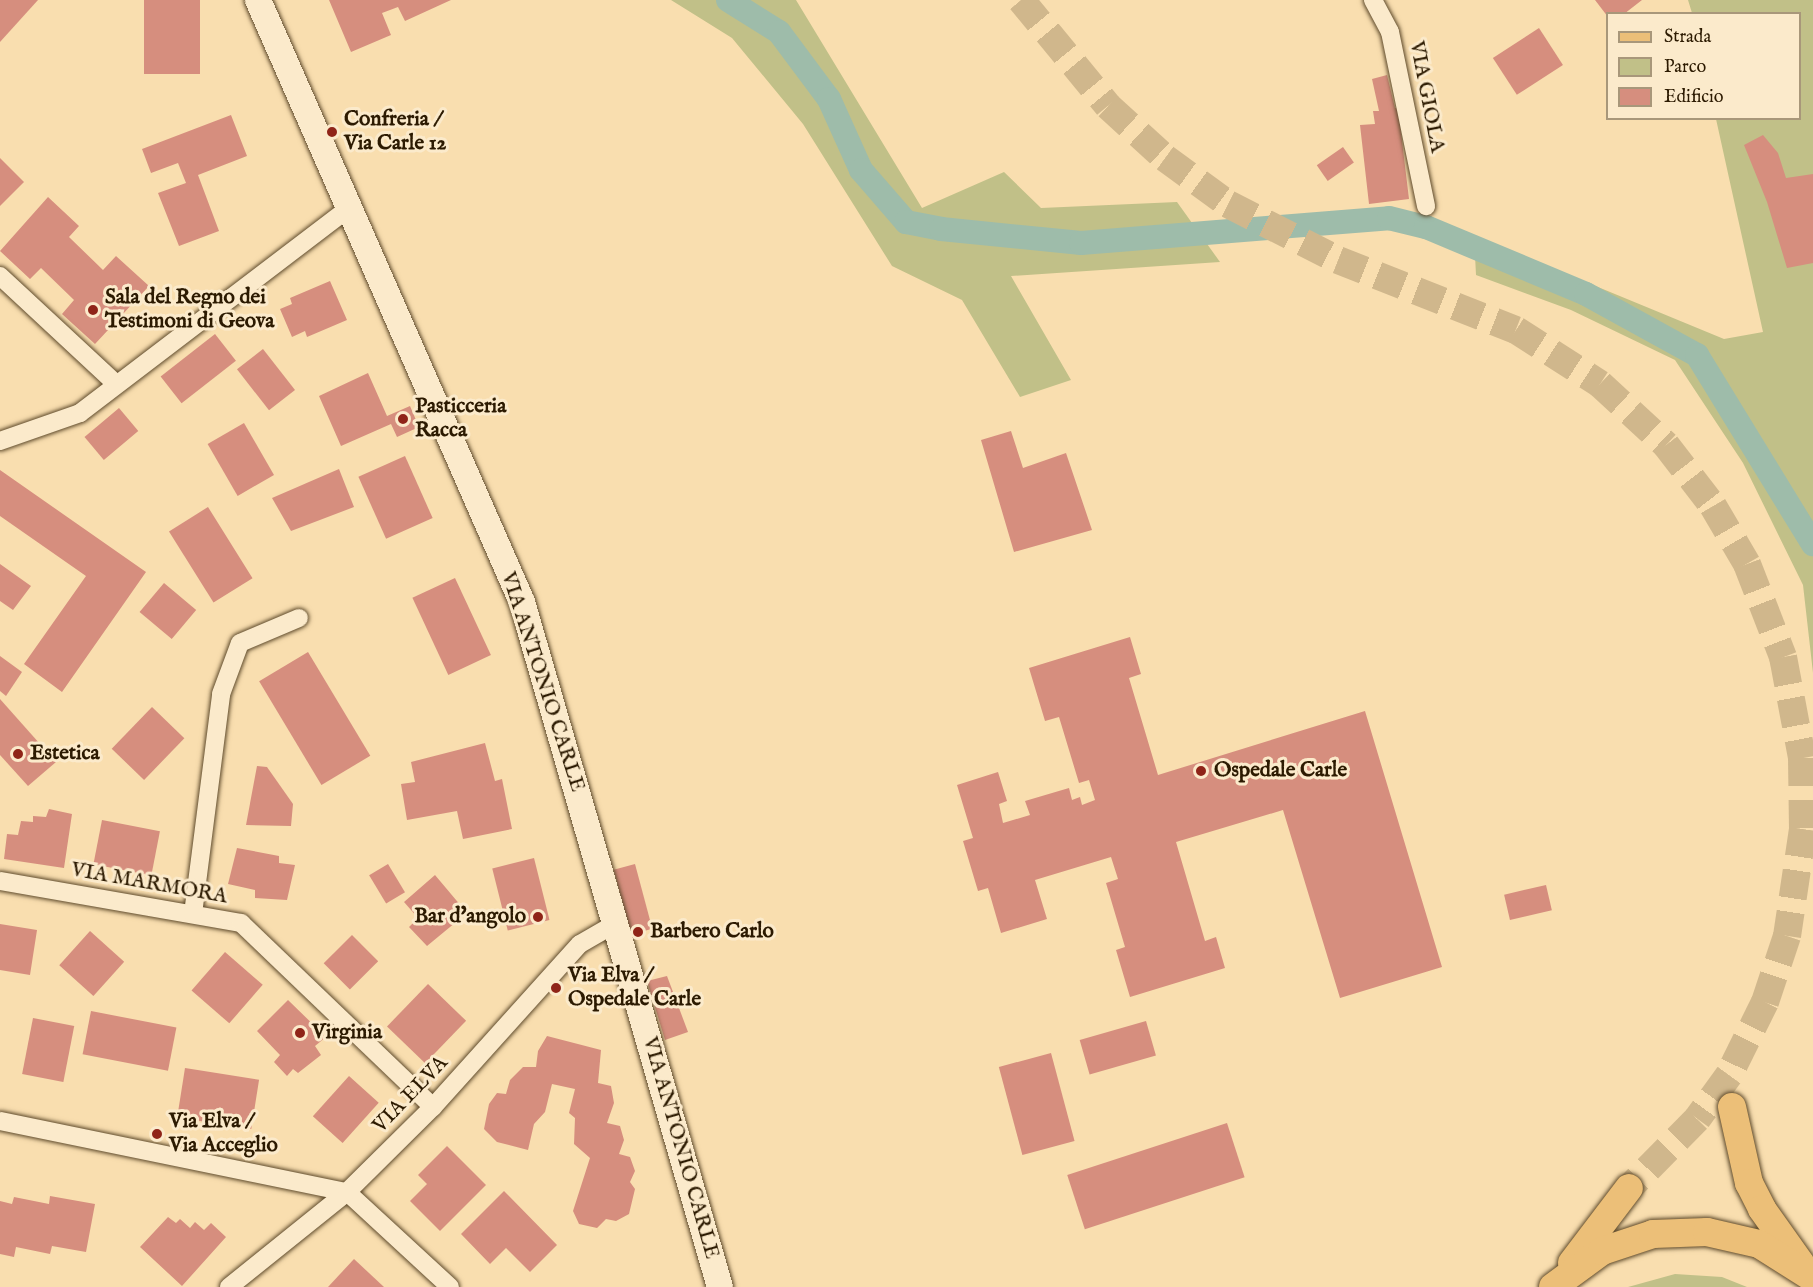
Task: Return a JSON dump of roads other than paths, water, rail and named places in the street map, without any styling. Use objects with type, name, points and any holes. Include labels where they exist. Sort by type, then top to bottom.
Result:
[{"type":"main road","points":[[1732,1107],[1749,1183],[1762,1209],[1809,1274]]},
{"type":"main road","points":[[1555,1285],[1629,1188]]},
{"type":"main road","points":[[1555,1285],[1602,1251],[1653,1234],[1707,1232],[1759,1244],[1809,1274]]},
{"type":"street","name":"VIA ANTONIO CARLE","points":[[258,0],[522,602],[720,1287]]},
{"type":"street","name":"VIA GIOLA","points":[[1373,0],[1390,32],[1426,206]]},
{"type":"street","points":[[0,441],[80,413],[115,383],[350,207]]},
{"type":"street","points":[[0,276],[115,383]]},
{"type":"street","points":[[192,914],[221,694],[240,643],[299,618]]},
{"type":"street","name":"VIA MARMORA","points":[[0,881],[241,923],[433,1107]]},
{"type":"street","name":"VIA ELVA","points":[[229,1287],[347,1192],[433,1107],[580,944],[614,924]]},
{"type":"street","points":[[0,1120],[347,1192],[450,1287]]},
{"type":"waterway","points":[[728,0],[779,32],[829,99],[861,170],[906,222],[941,229],[1081,243],[1389,218],[1426,227],[1586,294],[1697,355],[1813,544]]},
{"type":"tunnel","points":[[1021,0],[1108,106],[1165,158],[1228,204],[1338,260],[1516,330],[1600,384],[1666,445],[1713,506],[1747,564],[1783,657],[1802,758],[1803,829],[1787,936],[1765,1002],[1729,1075],[1697,1119],[1629,1188]]},
{"type":"place","name":"Confreria / Via Carle 12","points":[[332,132]]},
{"type":"place","name":"Sala del Regno dei Testimoni di Geova","points":[[93,310]]},
{"type":"place","name":"Pasticceria Racca","points":[[403,419]]},
{"type":"place","name":"Estetica","points":[[18,754]]},
{"type":"place","name":"Ospedale Carle","points":[[1201,771]]},
{"type":"place","name":"Bar d'angolo","points":[[538,917]]},
{"type":"place","name":"Barbero Carlo","points":[[638,932]]},
{"type":"place","name":"Via Elva / Ospedale Carle","points":[[556,988]]},
{"type":"place","name":"Virginia","points":[[300,1033]]},
{"type":"place","name":"Via Elva / Via Acceglio","points":[[157,1134]]}]
